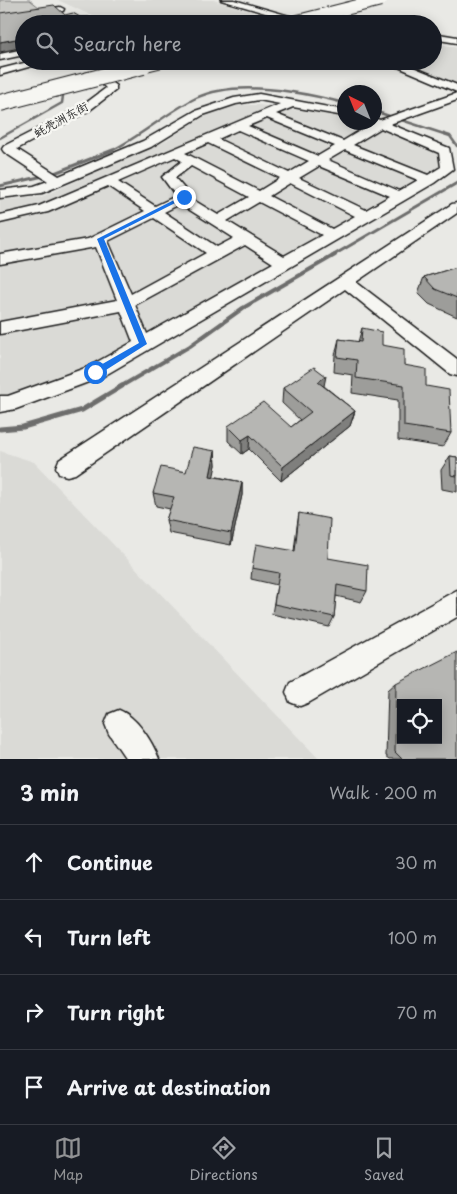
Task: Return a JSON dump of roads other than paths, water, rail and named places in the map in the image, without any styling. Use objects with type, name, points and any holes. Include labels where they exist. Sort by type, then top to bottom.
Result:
[{"type":"highway","points":[[312,15],[387,1]]},
{"type":"highway","points":[[340,15],[387,1]]},
{"type":"highway","points":[[0,103],[127,70]]},
{"type":"street","points":[[44,0],[63,11]]},
{"type":"street","points":[[225,0],[270,15]]},
{"type":"street","points":[[27,15],[63,11]]},
{"type":"street","points":[[0,18],[15,16]]},
{"type":"street","points":[[442,38],[457,40]]},
{"type":"street","points":[[0,57],[15,54]]},
{"type":"street","points":[[0,72],[15,68]]},
{"type":"street","points":[[411,70],[457,89]]},
{"type":"street","name":"蚝壳洲东街","points":[[0,98],[96,74],[112,88],[86,108],[8,149],[51,178]]},
{"type":"street","points":[[382,121],[457,96]]},
{"type":"street","points":[[0,194],[37,190],[51,178],[147,144],[199,113],[234,101],[259,97],[337,112]]},
{"type":"street","points":[[0,218],[43,209],[292,103]]},
{"type":"street","points":[[267,114],[428,180]]},
{"type":"street","points":[[0,404],[9,404],[95,372],[447,169],[445,151],[382,123]]},
{"type":"street","points":[[238,126],[400,196]]},
{"type":"street","points":[[218,221],[367,130]]},
{"type":"street","points":[[209,139],[366,216]]},
{"type":"street","points":[[176,153],[334,234]]},
{"type":"street","points":[[191,160],[168,177],[190,204],[284,263]]},
{"type":"street","points":[[109,181],[217,254]]},
{"type":"street","points":[[0,259],[92,243],[184,197]]},
{"type":"street","points":[[68,467],[345,280],[457,207]]},
{"type":"street","points":[[0,328],[126,303],[246,238]]},
{"type":"street","points":[[100,239],[143,344]]},
{"type":"street","points":[[345,280],[457,369]]},
{"type":"street","points":[[300,692],[457,603]]},
{"type":"street","points":[[119,724],[144,759]]},
{"type":"waterway","points":[[112,150],[185,104],[212,92],[230,89],[269,89],[337,101]]},
{"type":"waterway","points":[[0,138],[62,103],[63,96]]},
{"type":"waterway","points":[[382,114],[450,136],[457,146]]},
{"type":"waterway","points":[[0,186],[52,174],[112,150]]},
{"type":"waterway","points":[[332,256],[457,183]]},
{"type":"waterway","points":[[120,387],[190,346],[243,308],[335,255]]},
{"type":"waterway","points":[[0,429],[23,427],[82,410],[122,386]]}]
